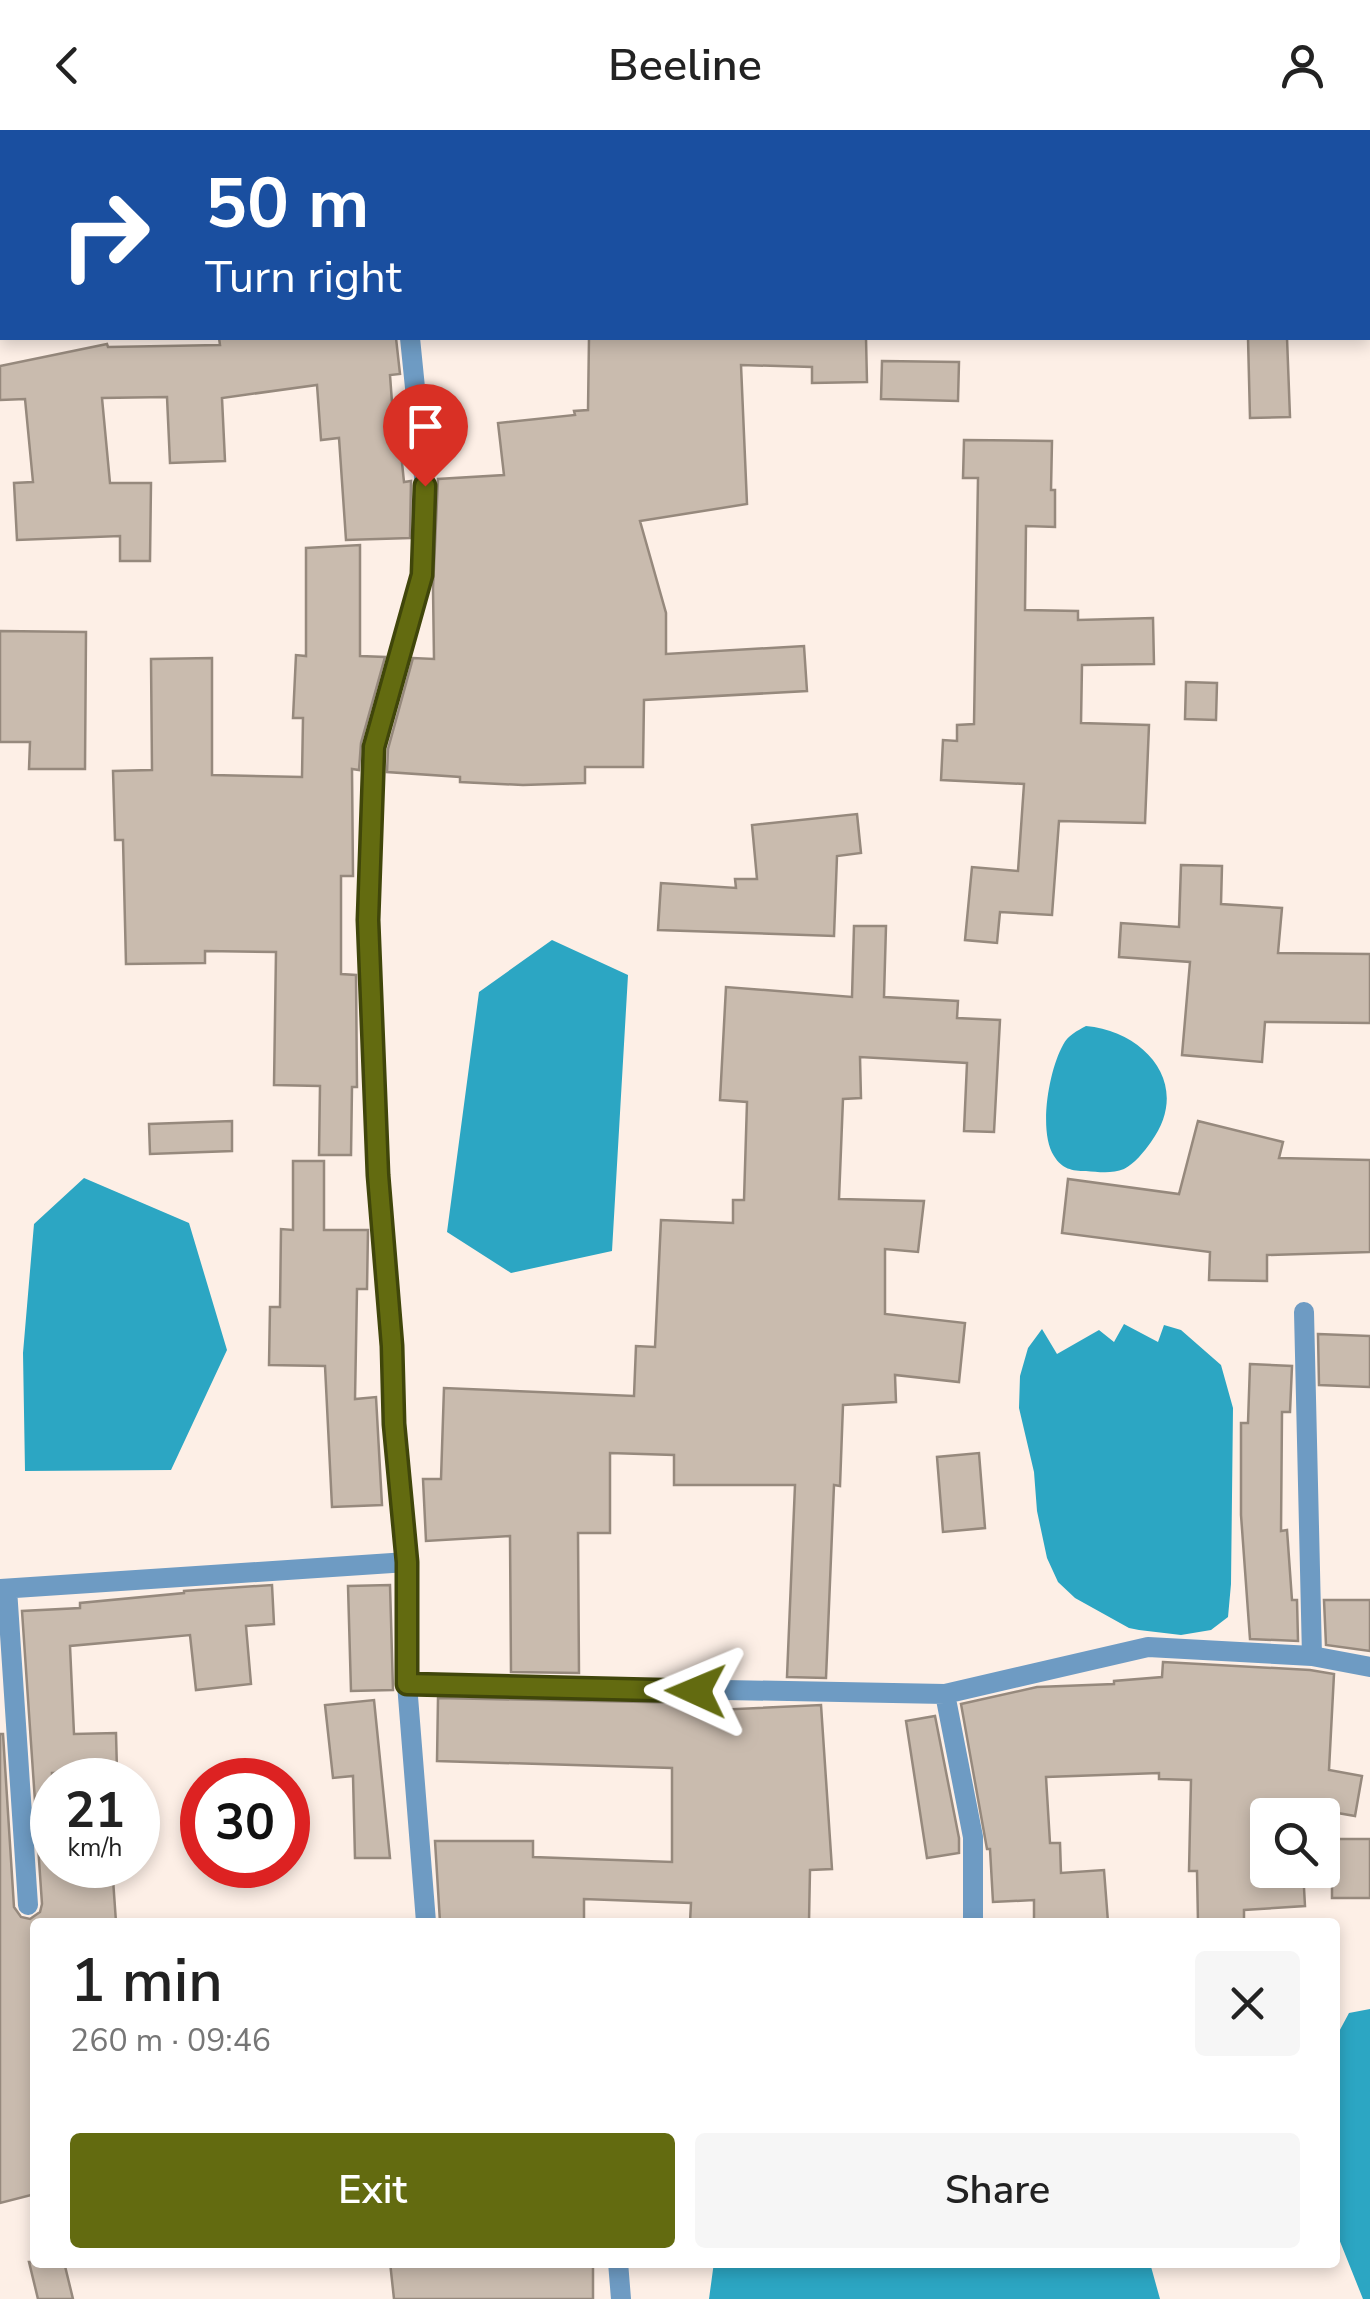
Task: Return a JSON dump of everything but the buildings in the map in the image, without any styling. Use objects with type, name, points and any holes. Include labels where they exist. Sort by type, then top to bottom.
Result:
[{"type":"street","points":[[410,340],[425,486],[422,575],[374,747],[368,920],[378,1175],[407,1562],[407,1684],[426,1918]]},
{"type":"street","points":[[1304,1312],[1312,1656]]},
{"type":"street","points":[[28,1905],[3,1589],[407,1562]]},
{"type":"street","points":[[407,1684],[945,1694],[1148,1647],[1312,1656],[1370,1668]]},
{"type":"street","points":[[945,1694],[973,1837],[972,1918]]},
{"type":"street","points":[[618,2268],[621,2299]]},
{"type":"water","points":[[552,940],[628,975],[612,1251],[511,1273],[447,1232],[479,992]]},
{"type":"water","points":[[1086,1026],[1128,1039],[1157,1065],[1165,1082],[1167,1101],[1162,1121],[1142,1154],[1119,1171],[1068,1168],[1060,1164],[1049,1145],[1046,1116],[1053,1069],[1065,1042]]},
{"type":"water","points":[[84,1178],[189,1223],[227,1350],[171,1470],[25,1471],[23,1353],[34,1224]]},
{"type":"water","points":[[1124,1324],[1158,1342],[1164,1325],[1181,1330],[1221,1365],[1233,1408],[1231,1584],[1228,1617],[1211,1630],[1181,1635],[1129,1628],[1075,1598],[1058,1582],[1047,1558],[1034,1472],[1019,1408],[1020,1376],[1028,1348],[1042,1329],[1057,1354],[1099,1330],[1114,1342]]},
{"type":"water","points":[[1370,2009],[1370,2299],[1363,2299],[1340,2242],[1340,2030],[1349,2013]]},
{"type":"water","points":[[713,2268],[1151,2268],[1160,2299],[709,2299]]},
{"type":"route","points":[[425,486],[422,575],[374,747],[368,920],[378,1175],[407,1562],[407,1684],[696,1691]]}]
